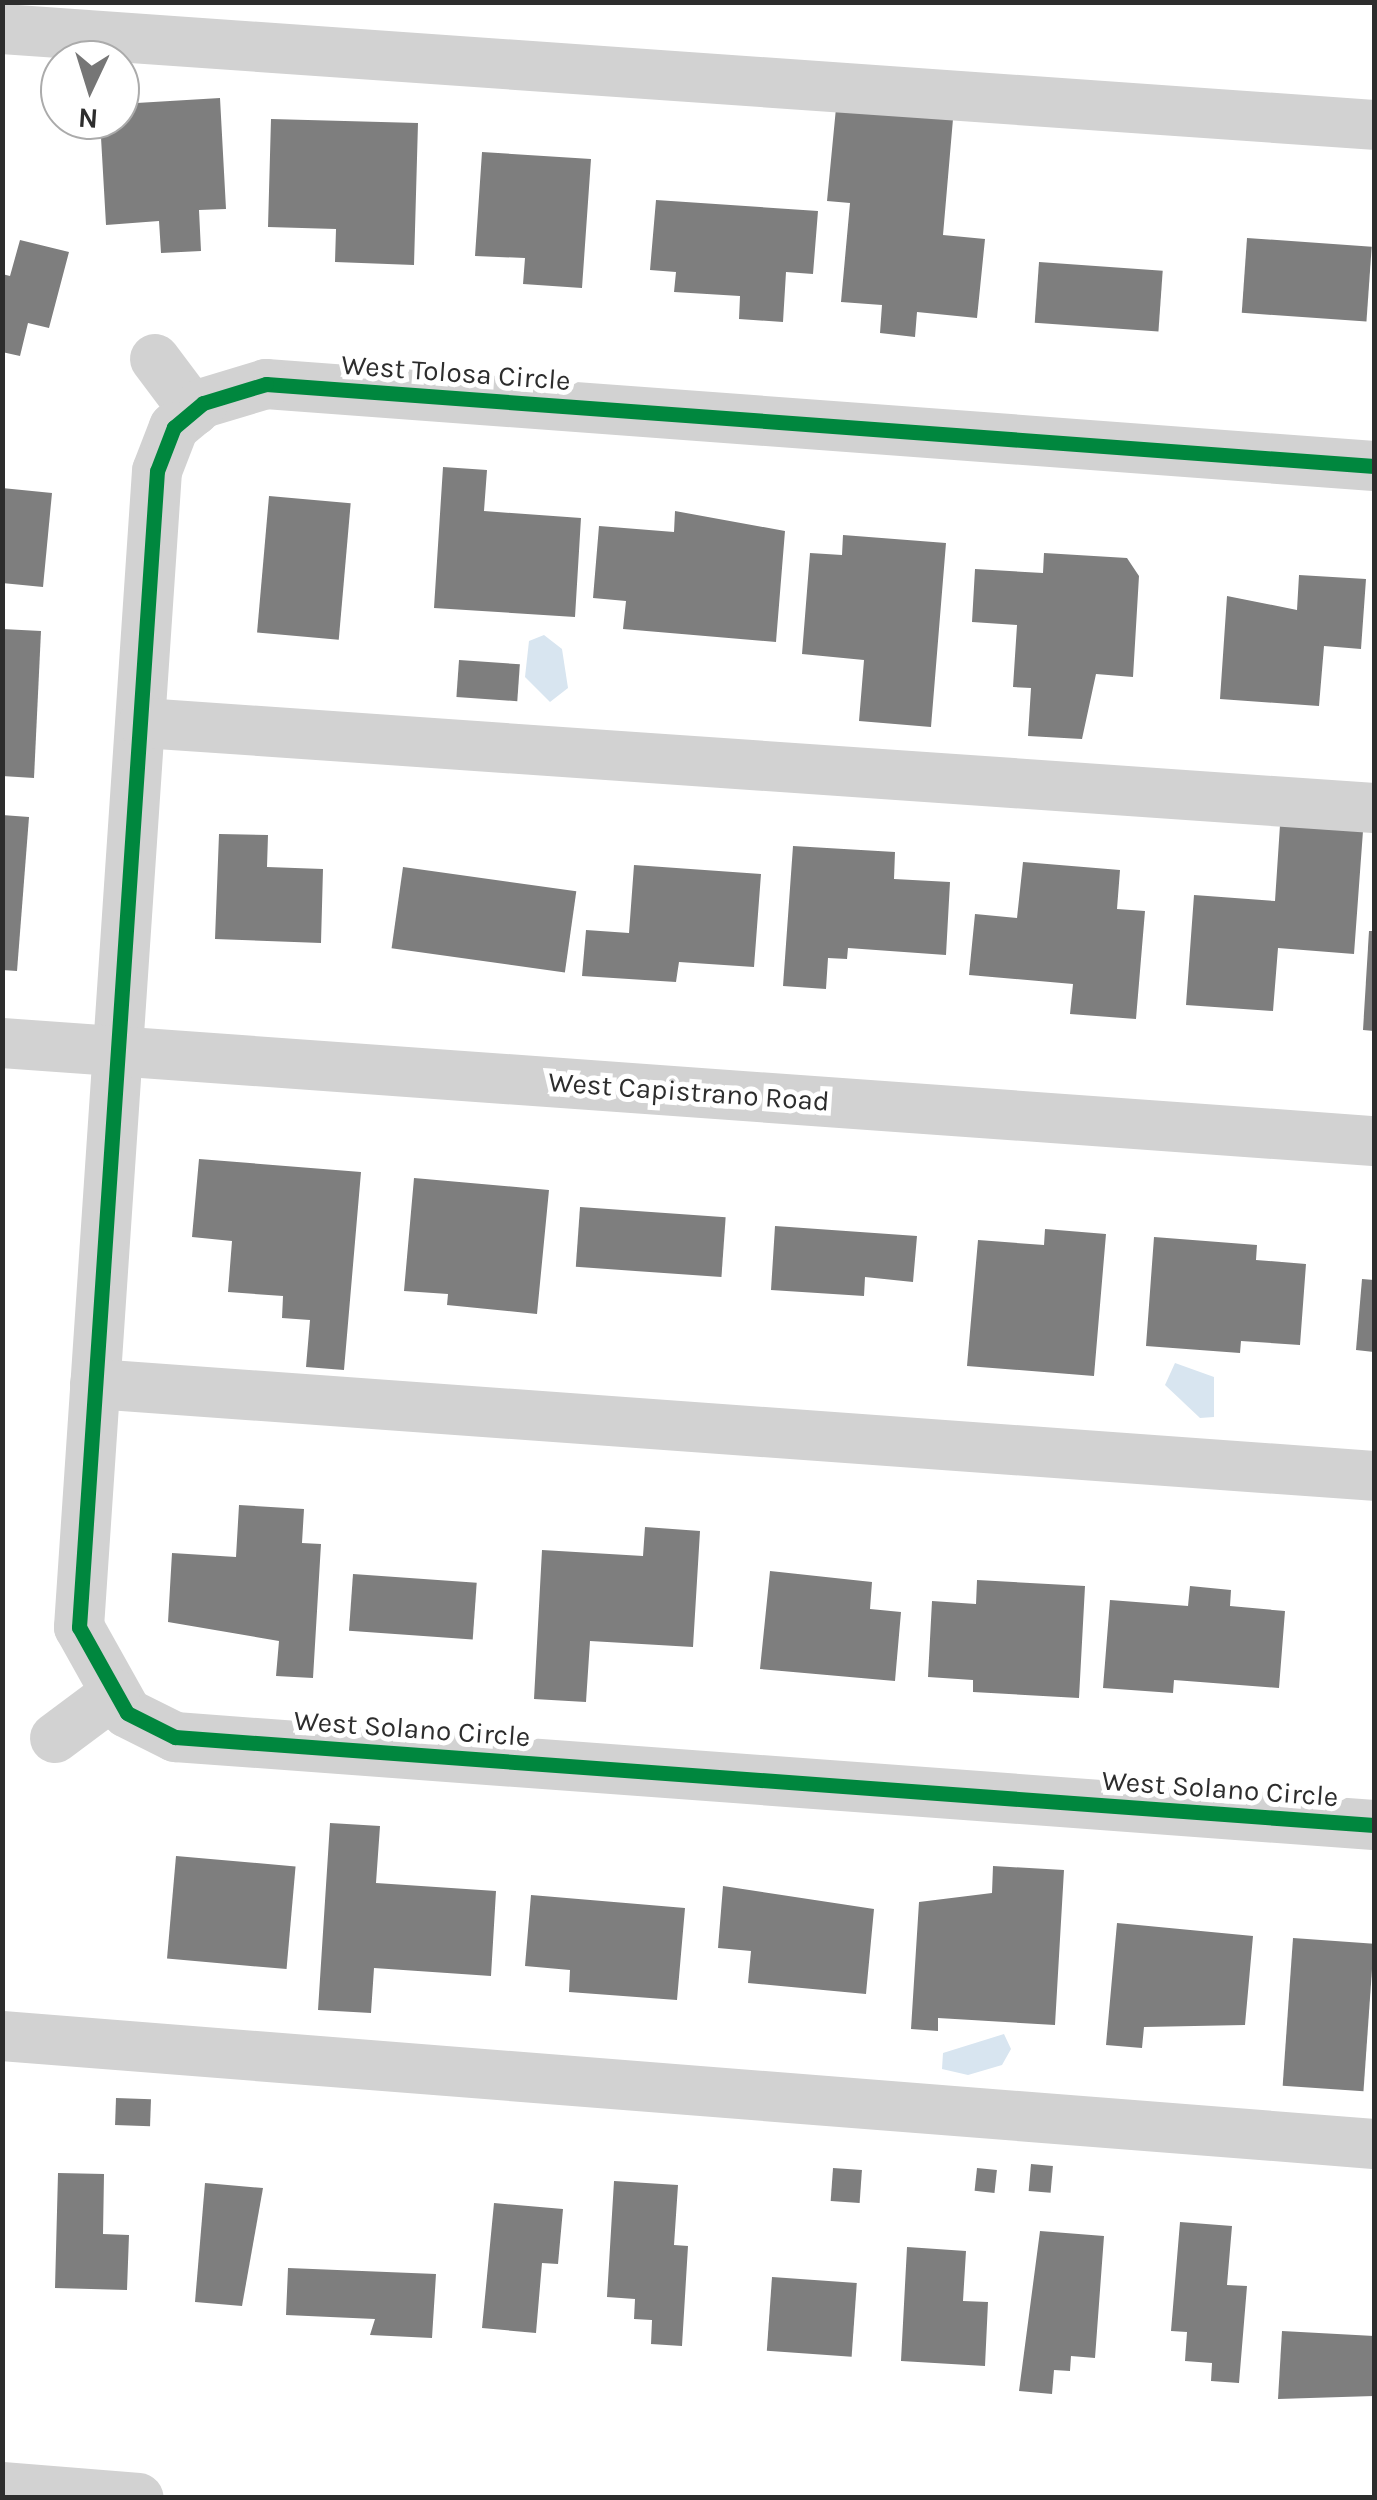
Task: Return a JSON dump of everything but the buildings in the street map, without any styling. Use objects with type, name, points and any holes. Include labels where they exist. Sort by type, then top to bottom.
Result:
[{"type":"street","points":[[2,28],[1374,124]]},
{"type":"street","points":[[155,360],[194,411]]},
{"type":"street","name":"West Tolosa Circle","points":[[124,1051],[160,449],[194,411],[266,384],[1374,466]]},
{"type":"street","points":[[143,723],[1374,808]]},
{"type":"street","name":"West Capistrano Road","points":[[2,1043],[1374,1141]]},
{"type":"street","name":"West Solano Circle","points":[[124,1051],[79,1627],[127,1713],[175,1736],[1374,1825]]},
{"type":"street","points":[[95,1384],[1374,1476]]},
{"type":"street","points":[[55,1738],[114,1694]]},
{"type":"street","points":[[2,2036],[1374,2144]]},
{"type":"street","points":[[2,2487],[138,2498]]},
{"type":"shaded area","points":[[544,635],[562,649],[568,688],[550,702],[525,677],[529,641]]},
{"type":"shaded area","points":[[1175,1363],[1214,1377],[1214,1417],[1200,1418],[1165,1385]]},
{"type":"shaded area","points":[[1004,2034],[1011,2049],[1002,2065],[968,2075],[942,2069],[943,2053]]},
{"type":"cycle path","points":[[1374,466],[266,384],[203,403],[174,427],[157,471],[79,1627],[127,1713],[175,1737],[1374,1825]]}]
